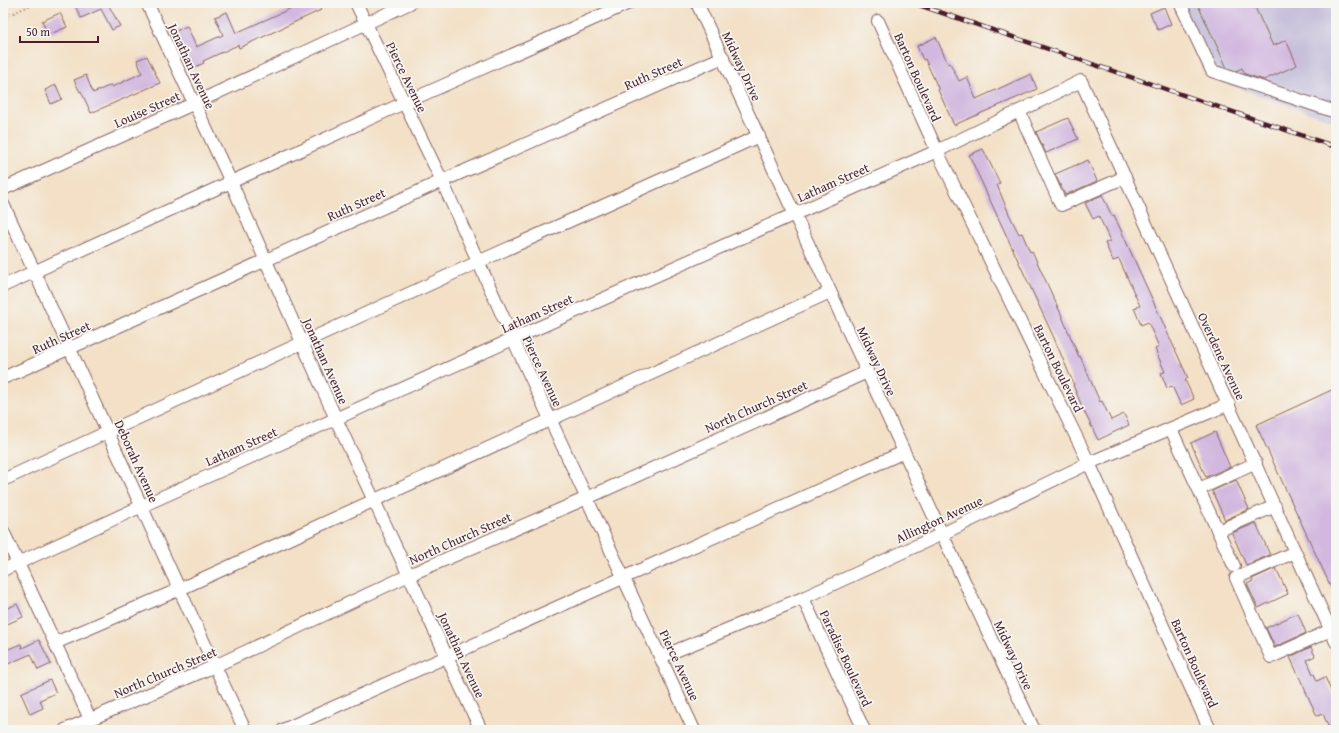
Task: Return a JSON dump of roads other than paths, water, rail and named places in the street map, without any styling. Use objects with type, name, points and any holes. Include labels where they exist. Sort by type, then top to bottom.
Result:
[{"type":"street","name":"Jonathan Avenue","points":[[147,3],[195,103],[336,419],[480,730]]},
{"type":"street","name":"Pierce Avenue","points":[[356,3],[442,181],[550,420],[694,730]]},
{"type":"street","name":"Louise Street","points":[[3,190],[410,3]]},
{"type":"street","points":[[3,286],[404,103],[629,3]]},
{"type":"street","name":"Midway Drive","points":[[697,3],[1034,730]]},
{"type":"street","points":[[1180,3],[1212,70],[1336,112]]},
{"type":"street","name":"Barton Boulevard","points":[[878,21],[936,151],[1089,463],[1210,730]]},
{"type":"street","name":"Ruth Street","points":[[3,378],[723,57]]},
{"type":"street","name":"Latham Street","points":[[3,570],[513,339],[795,215],[936,151],[1081,82]]},
{"type":"street","name":"Overdene Avenue","points":[[1081,82],[1256,463],[1336,642]]},
{"type":"street","points":[[1019,111],[1062,205],[1125,177]]},
{"type":"street","points":[[3,480],[478,262],[759,136]]},
{"type":"street","name":"Deborah Avenue","points":[[3,204],[245,730]]},
{"type":"street","points":[[55,643],[180,589],[830,292]]},
{"type":"street","name":"North Church Street","points":[[65,730],[215,666],[409,575],[587,498],[867,372]]},
{"type":"street","name":"Allington Avenue","points":[[661,657],[803,598],[942,534],[1089,463],[1229,404]]},
{"type":"street","points":[[1171,429],[1234,566]]},
{"type":"street","points":[[283,730],[904,452]]},
{"type":"street","points":[[1199,489],[1256,463]]},
{"type":"street","points":[[1218,531],[1275,506]]},
{"type":"street","points":[[3,531],[90,719]]},
{"type":"street","points":[[1295,552],[1236,578],[1272,657],[1330,630]]},
{"type":"street","name":"Paradise Boulevard","points":[[803,598],[864,730]]},
{"type":"railway","points":[[913,3],[1336,147]]}]
